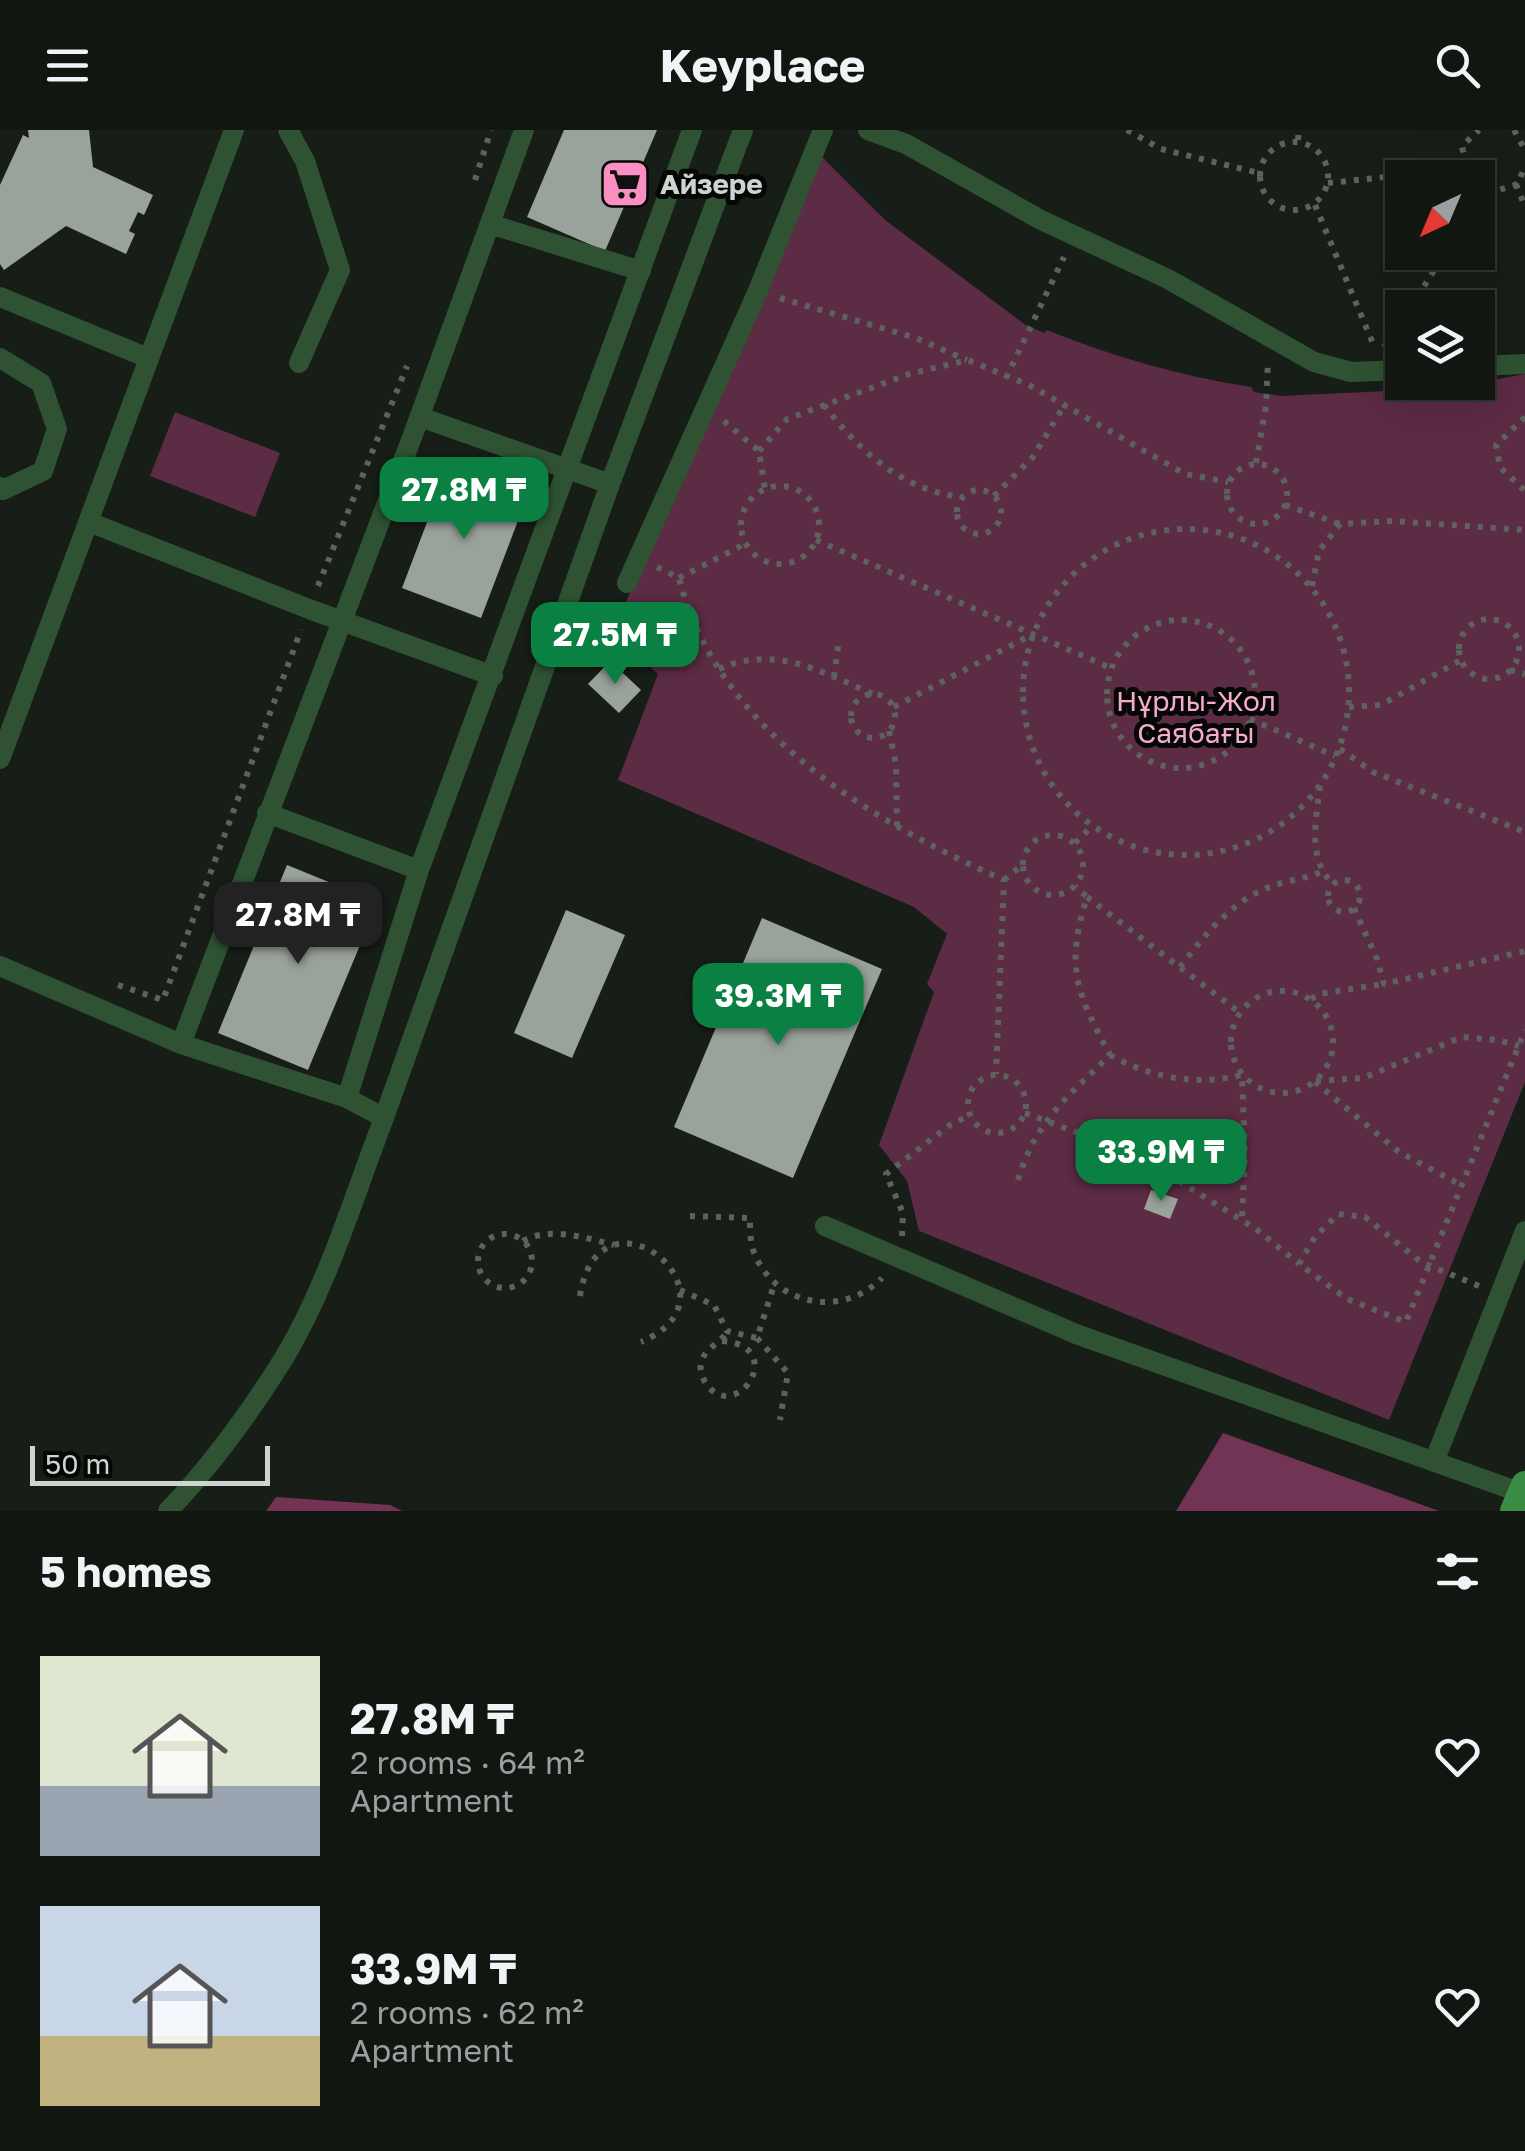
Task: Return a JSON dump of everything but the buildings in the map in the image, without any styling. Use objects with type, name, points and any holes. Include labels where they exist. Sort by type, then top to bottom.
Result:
[{"type":"lane","points":[[0,759],[234,130]]},
{"type":"lane","points":[[288,130],[304,162],[340,270],[299,363]]},
{"type":"lane","points":[[180,1044],[420,416],[524,130]]},
{"type":"lane","points":[[347,1098],[419,870],[494,676],[692,130]]},
{"type":"lane","points":[[168,1511],[194,1484],[284,1358],[321,1282],[384,1118],[610,484],[744,130]]},
{"type":"lane","points":[[627,583],[757,293],[823,130]]},
{"type":"lane","points":[[868,130],[906,144],[1074,236],[1168,279],[1314,362],[1351,372],[1385,371]]},
{"type":"lane","points":[[490,224],[641,271]]},
{"type":"lane","points":[[0,297],[148,358]]},
{"type":"lane","points":[[0,358],[42,383],[57,429],[43,471],[4,490],[0,486]]},
{"type":"lane","points":[[1495,365],[1525,364]]},
{"type":"lane","points":[[420,416],[610,484]]},
{"type":"lane","points":[[89,522],[494,676]]},
{"type":"lane","points":[[267,813],[419,870]]},
{"type":"lane","points":[[0,966],[180,1044],[347,1098],[384,1118]]},
{"type":"lane","points":[[825,1226],[1076,1334],[1520,1496]]},
{"type":"lane","points":[[1434,1462],[1525,1231]]},
{"type":"path","points":[[1127,130],[1160,149],[1259,173]]},
{"type":"path","points":[[1298,140],[1299,130]]},
{"type":"path","points":[[1463,160],[1462,146],[1479,130]]},
{"type":"path","points":[[1514,130],[1525,150]]},
{"type":"path","points":[[1298,140],[1322,153],[1328,183],[1315,204],[1291,210],[1267,198],[1259,173],[1272,148],[1298,140]]},
{"type":"path","points":[[1495,191],[1516,184],[1525,166]]},
{"type":"path","points":[[1328,183],[1385,177]]},
{"type":"path","points":[[1516,184],[1525,207]]},
{"type":"path","points":[[1315,204],[1378,356]]},
{"type":"path","points":[[1006,378],[1074,236]]},
{"type":"path","points":[[757,293],[916,338],[1031,386],[1186,474],[1228,482]]},
{"type":"path","points":[[1256,464],[1266,406],[1271,337]]},
{"type":"path","points":[[759,451],[787,418],[909,374],[968,360]]},
{"type":"path","points":[[824,404],[869,455],[908,482],[936,495],[963,497],[978,490],[994,496],[999,504],[999,520],[988,533],[979,535],[963,528],[958,521],[958,504],[963,497]]},
{"type":"path","points":[[994,496],[1032,457],[1064,404]]},
{"type":"path","points":[[705,411],[759,451],[765,489]]},
{"type":"path","points":[[1525,417],[1496,446],[1500,467],[1525,492]]},
{"type":"path","points":[[1256,464],[1278,472],[1287,494],[1285,505],[1269,522],[1246,522],[1229,506],[1228,482],[1235,472],[1256,464]]},
{"type":"path","points":[[780,486],[808,497],[816,510],[816,540],[808,552],[780,564],[766,561],[753,553],[744,540],[744,510],[752,497],[765,489],[780,486]]},
{"type":"path","points":[[1285,505],[1340,524],[1392,521],[1525,530]]},
{"type":"path","points":[[1242,538],[1246,522]]},
{"type":"path","points":[[1312,587],[1320,551],[1340,524]]},
{"type":"path","points":[[1200,530],[1242,538],[1280,558],[1312,587],[1334,623],[1347,664],[1349,707],[1338,752],[1320,786],[1291,818],[1255,840],[1214,854],[1172,856],[1130,846],[1092,826],[1061,797],[1034,748],[1025,720],[1023,678],[1034,633],[1052,598],[1081,567],[1117,544],[1157,531],[1200,530]]},
{"type":"path","points":[[679,578],[740,546],[744,540]]},
{"type":"path","points":[[816,540],[1111,668]]},
{"type":"path","points":[[640,558],[679,578],[690,619],[719,669],[779,741],[846,796],[929,847],[1004,880]]},
{"type":"path","points":[[1168,621],[1206,624],[1223,633],[1248,663],[1254,700],[1250,719],[1241,736],[1212,761],[1193,767],[1155,764],[1124,742],[1113,725],[1108,706],[1111,668],[1120,651],[1149,627],[1168,621]]},
{"type":"path","points":[[1510,670],[1519,648],[1516,637],[1500,621],[1476,621],[1460,637],[1461,660],[1467,670],[1489,679],[1510,670],[1525,674]]},
{"type":"path","points":[[1516,637],[1525,631]]},
{"type":"path","points":[[894,707],[1034,633]]},
{"type":"path","points":[[834,677],[840,640]]},
{"type":"path","points":[[719,669],[757,658],[798,661],[882,695],[896,715],[889,731],[896,764],[897,827]]},
{"type":"path","points":[[1349,707],[1381,704],[1461,660]]},
{"type":"path","points":[[873,694],[858,700],[851,716],[853,724],[865,736],[874,738],[889,731]]},
{"type":"path","points":[[1250,719],[1525,832]]},
{"type":"path","points":[[1320,786],[1314,832],[1321,872],[1333,884]]},
{"type":"path","points":[[1075,843],[1092,826]]},
{"type":"path","points":[[1053,834],[1075,843],[1084,864],[1075,886],[1054,895],[1042,893],[1025,876],[1023,865],[1031,843],[1041,836],[1053,834]]},
{"type":"path","points":[[996,1074],[1004,880],[1023,865]]},
{"type":"path","points":[[1180,967],[1203,938],[1240,903],[1269,887],[1321,872]]},
{"type":"path","points":[[1345,880],[1356,886],[1360,898],[1354,908],[1342,912],[1331,906],[1328,895],[1333,884],[1345,880]]},
{"type":"path","points":[[1075,886],[1239,1012]]},
{"type":"path","points":[[1087,897],[1076,935],[1075,974],[1087,1012],[1110,1055],[1131,1067],[1170,1078],[1216,1081],[1242,1075],[1264,1090],[1277,1093],[1315,1082],[1363,1078],[1462,1038],[1498,1040],[1518,1046]]},
{"type":"path","points":[[1354,908],[1378,959],[1384,984]]},
{"type":"path","points":[[1311,1000],[1319,994],[1384,984],[1525,951]]},
{"type":"path","points":[[1242,1220],[1242,1075],[1231,1051],[1230,1037],[1239,1012],[1248,1002],[1272,991],[1286,990],[1322,1008],[1332,1033],[1330,1060],[1315,1082]]},
{"type":"path","points":[[1025,1113],[1137,1155],[1242,1220],[1346,1299],[1406,1322],[1525,1030]]},
{"type":"path","points":[[1018,1180],[1028,1145],[1043,1122],[1110,1055]]},
{"type":"path","points":[[996,1074],[1010,1077],[1020,1086],[1026,1099],[1025,1113],[1017,1125],[1005,1132],[991,1133],[970,1116],[967,1101],[982,1078],[996,1074]]},
{"type":"path","points":[[1315,1082],[1399,1152],[1463,1186]]},
{"type":"path","points":[[690,1216],[750,1218],[752,1247],[765,1273],[787,1293],[814,1303],[844,1302],[870,1290],[891,1270],[902,1243],[903,1213],[886,1174],[950,1125],[970,1116]]},
{"type":"path","points":[[1299,1264],[1315,1237],[1338,1214],[1365,1217],[1431,1266],[1500,1294]]},
{"type":"path","points":[[523,1241],[530,1251],[529,1274],[510,1288],[487,1282],[480,1272],[481,1248],[501,1234],[523,1241],[554,1234],[616,1245],[638,1244],[658,1252],[674,1268],[680,1290],[678,1308],[670,1324],[641,1342]]},
{"type":"path","points":[[580,1296],[583,1274],[596,1256],[616,1245]]},
{"type":"path","points":[[757,1338],[776,1282]]},
{"type":"path","points":[[680,1290],[714,1305],[727,1331]]},
{"type":"path","points":[[727,1331],[757,1338],[788,1373],[780,1420]]},
{"type":"path","points":[[722,1341],[738,1342],[750,1352],[755,1367],[752,1382],[741,1392],[726,1396],[711,1390],[702,1377],[700,1362],[708,1348],[722,1341],[727,1331]]},
{"type":"green space","name":"Нұрлы-Жол Саябағы","points":[[822,157],[885,220],[1027,326],[1122,357],[1281,396],[1385,391],[1385,400],[1495,400],[1495,380],[1525,374],[1525,1082],[1389,1420],[919,1231],[907,1181],[879,1145],[934,992],[927,984],[947,934],[914,907],[618,780],[658,674],[621,641],[622,634],[615,627]]},
{"type":"green space","points":[[175,412],[280,453],[255,517],[150,476]]},
{"type":"shaded area","points":[[1223,1433],[1439,1511],[1176,1511]]},
{"type":"shaded area","points":[[276,1497],[390,1505],[402,1511],[266,1511]]},
{"type":"place","name":"Айзере","points":[[625,184]]}]
